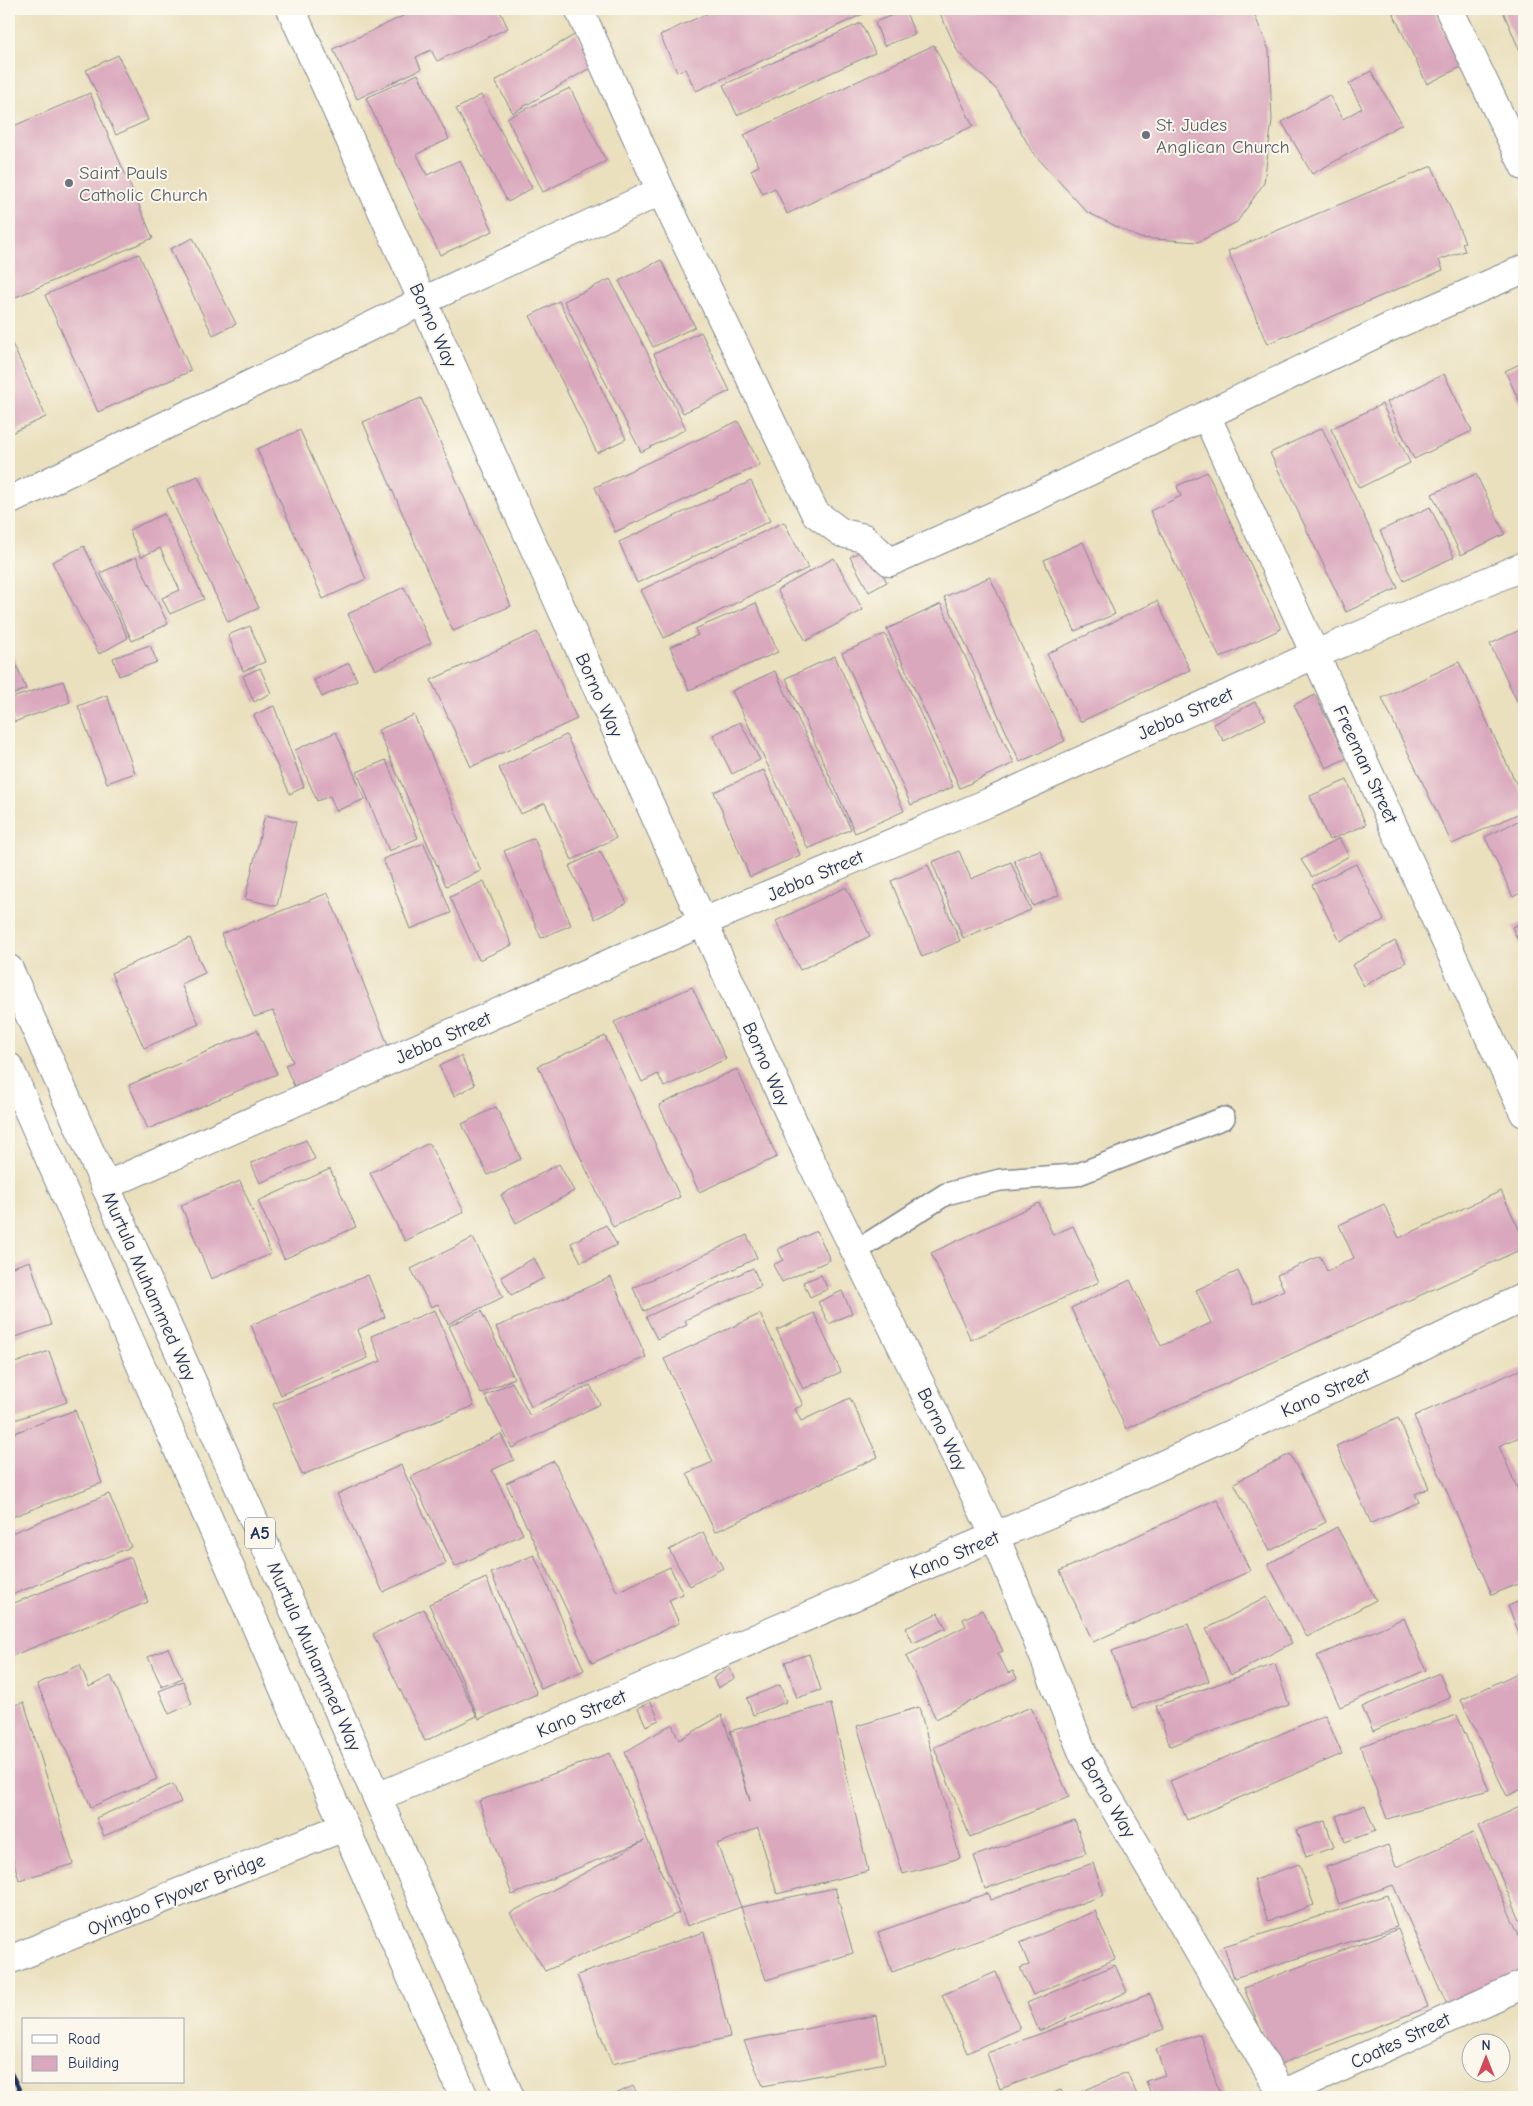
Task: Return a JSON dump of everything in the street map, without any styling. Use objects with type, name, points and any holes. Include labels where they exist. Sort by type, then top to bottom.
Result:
[{"type":"main road","name":"Borno Way","points":[[291,9],[809,1157],[995,1536],[1084,1756],[1281,2096]]},
{"type":"main road","points":[[579,9],[661,191],[815,513],[842,533],[864,538],[890,562],[1038,496],[1386,329],[1524,269]]},
{"type":"main road","points":[[1448,9],[1524,166]]},
{"type":"main road","points":[[9,501],[423,301],[661,191]]},
{"type":"main road","name":"Freeman Street","points":[[1206,415],[1524,1113]]},
{"type":"main road","name":"Jebba Street","points":[[105,1186],[703,922],[990,802],[1316,654],[1524,566]]},
{"type":"main road","name":"Murtula Muhammed Way","points":[[9,969],[510,2097]]},
{"type":"main road","points":[[9,1067],[41,1144],[464,2097]]},
{"type":"main road","name":"Kano Street","points":[[377,1797],[598,1706],[1114,1487],[1400,1358],[1524,1298]]},
{"type":"main road","name":"Oyingbo Flyover Bridge","points":[[9,1960],[344,1827]]},
{"type":"main road","name":"Coates Street","points":[[1281,2096],[1524,1984]]},
{"type":"lane","points":[[856,1252],[946,1194],[1000,1180],[1076,1175],[1224,1118]]},
{"type":"building","points":[[418,9],[499,9],[508,28],[437,61],[431,50],[416,57],[421,69],[357,99],[333,49]]},
{"type":"building","points":[[717,9],[874,9],[696,91],[685,69],[677,72],[660,35]]},
{"type":"building","name":"St. Judes Anglican Church","points":[[938,9],[1252,9],[1269,50],[1272,120],[1264,183],[1237,222],[1198,242],[1140,238],[1087,212],[1033,153],[997,90],[958,52]]},
{"type":"building","points":[[1391,9],[1433,9],[1461,67],[1427,84]]},
{"type":"building","points":[[1502,9],[1524,9],[1524,47],[1519,49]]},
{"type":"building","points":[[905,10],[915,34],[884,46],[875,22]]},
{"type":"building","points":[[861,23],[875,53],[737,115],[723,85]]},
{"type":"building","points":[[576,34],[595,65],[513,113],[495,81]]},
{"type":"building","points":[[934,45],[973,126],[787,214],[775,188],[763,194],[751,170],[759,166],[744,135]]},
{"type":"building","points":[[118,55],[148,120],[116,135],[86,70]]},
{"type":"building","points":[[1371,71],[1402,124],[1312,174],[1282,122],[1329,95],[1343,119],[1362,108],[1349,84]]},
{"type":"building","points":[[418,74],[449,139],[417,154],[427,175],[460,160],[493,231],[440,255],[366,98]]},
{"type":"building","points":[[570,88],[606,161],[543,192],[507,118]]},
{"type":"building","name":"Saint Pauls Catholic Church","points":[[90,93],[153,238],[9,300],[9,128]]},
{"type":"building","points":[[481,95],[532,188],[508,202],[456,109]]},
{"type":"building","points":[[1432,166],[1465,242],[1462,243],[1465,251],[1439,260],[1443,270],[1267,344],[1228,251]]},
{"type":"building","points":[[193,238],[236,324],[213,335],[170,249]]},
{"type":"building","points":[[139,254],[191,371],[98,412],[45,295]]},
{"type":"building","points":[[661,260],[695,327],[653,347],[619,281]]},
{"type":"building","points":[[610,279],[686,429],[641,452],[564,301]]},
{"type":"building","points":[[559,301],[626,439],[597,453],[530,316]]},
{"type":"building","points":[[701,332],[730,391],[683,413],[654,354]]},
{"type":"building","points":[[9,337],[46,417],[9,434]]},
{"type":"building","points":[[1524,362],[1524,411],[1505,371]]},
{"type":"building","points":[[1444,374],[1472,431],[1414,459],[1387,402]]},
{"type":"building","points":[[421,398],[511,606],[453,631],[363,422]]},
{"type":"building","points":[[1382,404],[1410,463],[1359,488],[1331,429]]},
{"type":"building","points":[[738,421],[760,465],[615,532],[595,487]]},
{"type":"building","points":[[1322,428],[1398,588],[1346,612],[1270,453]]},
{"type":"building","points":[[300,430],[366,579],[323,599],[257,449]]},
{"type":"building","points":[[1207,472],[1281,629],[1220,658],[1150,511],[1181,496],[1177,486]]},
{"type":"building","points":[[1476,474],[1505,534],[1461,555],[1432,494]]},
{"type":"building","points":[[198,476],[259,608],[228,622],[167,490]]},
{"type":"building","points":[[751,481],[770,521],[637,583],[619,542]]},
{"type":"building","points":[[1430,507],[1454,557],[1404,581],[1380,531]]},
{"type":"building","points":[[164,514],[204,599],[170,614],[162,598],[180,590],[160,548],[141,557],[129,530]]},
{"type":"building","points":[[784,522],[808,568],[664,638],[641,590]]},
{"type":"building","points":[[1083,542],[1115,614],[1075,631],[1044,560]]},
{"type":"building","points":[[84,546],[128,638],[99,654],[52,562]]},
{"type":"building","points":[[867,548],[887,582],[869,592],[850,557]]},
{"type":"building","points":[[136,557],[168,624],[132,641],[100,573]]},
{"type":"building","points":[[834,558],[863,610],[806,641],[777,590]]},
{"type":"building","points":[[990,577],[1065,741],[1020,762],[944,597]]},
{"type":"building","points":[[404,587],[431,643],[375,670],[348,614]]},
{"type":"building","points":[[1157,601],[1190,670],[1080,722],[1047,654]]},
{"type":"building","points":[[756,603],[778,652],[689,690],[670,647],[698,635],[695,629]]},
{"type":"building","points":[[941,604],[1014,763],[960,788],[887,629]]},
{"type":"building","points":[[250,626],[265,662],[243,671],[228,635]]},
{"type":"building","points":[[1524,628],[1524,716],[1490,644]]},
{"type":"building","points":[[537,632],[577,719],[471,767],[431,680]]},
{"type":"building","points":[[885,634],[953,787],[911,805],[842,653]]},
{"type":"building","points":[[150,645],[157,662],[119,676],[113,658]]},
{"type":"building","points":[[13,656],[26,689],[9,696],[9,658]]},
{"type":"building","points":[[835,656],[904,811],[855,833],[786,678]]},
{"type":"building","points":[[1459,662],[1524,800],[1524,811],[1452,844],[1382,698]]},
{"type":"building","points":[[349,663],[357,680],[322,697],[314,680]]},
{"type":"building","points":[[260,668],[271,693],[254,702],[243,676]]},
{"type":"building","points":[[775,671],[851,829],[808,849],[732,691]]},
{"type":"building","points":[[63,681],[70,702],[14,722],[9,699]]},
{"type":"building","points":[[107,695],[135,773],[107,783],[78,706]]},
{"type":"building","points":[[1315,695],[1347,758],[1326,768],[1294,705]]},
{"type":"building","points":[[1255,702],[1266,719],[1224,741],[1213,724]]},
{"type":"building","points":[[274,706],[304,787],[290,794],[254,715]]},
{"type":"building","points":[[414,715],[481,871],[446,886],[378,730]]},
{"type":"building","points":[[740,722],[760,760],[732,774],[713,735]]},
{"type":"building","points":[[336,732],[365,799],[336,811],[330,796],[317,801],[295,750]]},
{"type":"building","points":[[566,735],[616,838],[572,860],[545,803],[521,814],[499,768]]},
{"type":"building","points":[[386,760],[418,838],[389,851],[357,772]]},
{"type":"building","points":[[764,770],[800,855],[750,877],[714,792]]},
{"type":"building","points":[[1347,780],[1366,825],[1329,840],[1310,796]]},
{"type":"building","points":[[265,815],[296,822],[277,906],[245,899]]},
{"type":"building","points":[[1524,818],[1524,891],[1513,897],[1485,837]]},
{"type":"building","points":[[534,838],[571,925],[541,938],[504,851]]},
{"type":"building","points":[[1339,838],[1349,856],[1312,877],[1301,860]]},
{"type":"building","points":[[424,843],[451,913],[410,929],[383,859]]},
{"type":"building","points":[[1040,850],[1059,895],[1033,906],[1014,860]]},
{"type":"building","points":[[600,851],[627,903],[595,919],[569,866]]},
{"type":"building","points":[[959,851],[971,879],[1011,862],[1031,910],[963,938],[932,862]]},
{"type":"building","points":[[1356,864],[1384,920],[1340,941],[1312,885]]},
{"type":"building","points":[[928,865],[960,941],[922,957],[891,881]]},
{"type":"building","points":[[484,881],[512,945],[479,960],[450,897]]},
{"type":"building","points":[[846,887],[870,936],[800,970],[776,921]]},
{"type":"building","points":[[328,893],[389,1048],[294,1086],[285,1065],[293,1062],[273,1011],[254,1017],[221,934]]},
{"type":"building","points":[[1524,922],[1524,954],[1512,927]]},
{"type":"building","points":[[190,938],[205,973],[181,984],[199,1024],[144,1048],[111,973]]},
{"type":"building","points":[[1395,941],[1406,962],[1364,986],[1352,965]]},
{"type":"building","points":[[692,987],[726,1059],[664,1087],[658,1074],[642,1082],[614,1022]]},
{"type":"building","points":[[257,1030],[277,1074],[148,1129],[129,1085]]},
{"type":"building","points":[[605,1036],[680,1197],[613,1227],[538,1066]]},
{"type":"building","points":[[461,1056],[475,1085],[454,1096],[439,1066]]},
{"type":"building","points":[[737,1069],[777,1157],[699,1192],[659,1105]]},
{"type":"building","points":[[496,1107],[521,1159],[488,1175],[462,1124]]},
{"type":"building","points":[[306,1140],[315,1159],[260,1183],[251,1163]]},
{"type":"building","points":[[429,1143],[464,1212],[405,1241],[370,1173]]},
{"type":"building","points":[[559,1164],[574,1191],[516,1223],[501,1195]]},
{"type":"building","points":[[330,1169],[356,1227],[284,1259],[258,1201]]},
{"type":"building","points":[[240,1181],[271,1254],[211,1279],[181,1205]]},
{"type":"building","points":[[1501,1191],[1524,1240],[1524,1248],[1126,1429],[1071,1308],[1130,1280],[1161,1346],[1211,1323],[1196,1290],[1238,1271],[1253,1304],[1284,1290],[1277,1275],[1320,1256],[1327,1271],[1354,1258],[1339,1225],[1384,1204],[1399,1238]]},
{"type":"building","points":[[1039,1203],[1053,1235],[1073,1226],[1099,1282],[971,1340],[931,1253]]},
{"type":"building","points":[[606,1225],[617,1245],[581,1262],[571,1243]]},
{"type":"building","points":[[817,1231],[830,1260],[782,1282],[773,1265],[783,1260],[778,1249]]},
{"type":"building","points":[[747,1235],[757,1258],[644,1311],[633,1288]]},
{"type":"building","points":[[473,1238],[503,1297],[448,1324],[438,1304],[431,1307],[411,1269]]},
{"type":"building","points":[[534,1258],[544,1278],[511,1295],[501,1277]]},
{"type":"building","points":[[30,1261],[51,1325],[9,1339],[9,1268]]},
{"type":"building","points":[[753,1268],[761,1286],[685,1320],[687,1325],[657,1339],[646,1317]]},
{"type":"building","points":[[368,1275],[385,1317],[357,1330],[368,1358],[281,1395],[251,1325]]},
{"type":"building","points":[[821,1275],[828,1289],[810,1297],[803,1282]]},
{"type":"building","points":[[611,1277],[646,1357],[531,1407],[496,1327]]},
{"type":"building","points":[[842,1291],[852,1313],[829,1324],[818,1302]]},
{"type":"building","points":[[435,1310],[474,1406],[302,1475],[273,1404],[381,1361],[371,1336]]},
{"type":"building","points":[[481,1311],[514,1378],[481,1394],[449,1326]]},
{"type":"building","points":[[814,1313],[841,1372],[803,1389],[777,1330]]},
{"type":"building","points":[[760,1314],[803,1405],[795,1409],[801,1421],[850,1398],[878,1457],[715,1532],[687,1473],[713,1462],[664,1359]]},
{"type":"building","points":[[49,1351],[67,1402],[9,1422],[9,1365]]},
{"type":"building","points":[[1524,1368],[1524,1435],[1499,1446],[1524,1504],[1524,1581],[1492,1595],[1414,1416]]},
{"type":"building","points":[[512,1382],[530,1416],[590,1385],[600,1404],[512,1448],[485,1396]]},
{"type":"building","points":[[75,1410],[102,1483],[9,1518],[9,1435]]},
{"type":"building","points":[[1398,1418],[1429,1488],[1415,1494],[1419,1502],[1371,1523],[1336,1446]]},
{"type":"building","points":[[501,1434],[514,1460],[492,1470],[523,1534],[455,1567],[411,1477]]},
{"type":"building","points":[[1290,1454],[1326,1522],[1270,1551],[1234,1483]]},
{"type":"building","points":[[554,1461],[617,1592],[670,1567],[683,1594],[669,1600],[679,1623],[592,1663],[506,1483]]},
{"type":"building","points":[[401,1465],[446,1563],[383,1592],[337,1494]]},
{"type":"building","points":[[109,1494],[131,1547],[9,1596],[9,1534]]},
{"type":"building","points":[[1217,1499],[1250,1571],[1093,1642],[1060,1571]]},
{"type":"building","points":[[1337,1527],[1376,1600],[1307,1637],[1268,1564]]},
{"type":"building","points":[[703,1532],[723,1568],[690,1586],[669,1550]]},
{"type":"building","points":[[534,1555],[584,1670],[541,1689],[491,1573]]},
{"type":"building","points":[[131,1557],[148,1602],[9,1657],[9,1605]]},
{"type":"building","points":[[486,1578],[537,1694],[479,1719],[429,1604]]},
{"type":"building","points":[[1267,1597],[1292,1643],[1231,1675],[1206,1629]]},
{"type":"building","points":[[1524,1599],[1524,1645],[1508,1606]]},
{"type":"building","points":[[424,1609],[477,1716],[425,1741],[373,1634]]},
{"type":"building","points":[[982,1610],[1003,1651],[998,1653],[1008,1673],[1013,1671],[1017,1678],[936,1719],[906,1656],[966,1626],[963,1619]]},
{"type":"building","points":[[938,1613],[946,1628],[913,1643],[906,1628]]},
{"type":"building","points":[[1404,1618],[1426,1670],[1340,1707],[1317,1656]]},
{"type":"building","points":[[1188,1624],[1209,1681],[1132,1708],[1112,1651]]},
{"type":"building","points":[[168,1648],[182,1678],[162,1687],[148,1657]]},
{"type":"building","points":[[809,1654],[821,1690],[797,1698],[785,1662]]},
{"type":"building","points":[[1275,1664],[1289,1705],[1170,1746],[1156,1706]]},
{"type":"building","points":[[80,1665],[89,1687],[111,1676],[157,1779],[91,1807],[37,1684]]},
{"type":"building","points":[[729,1668],[735,1678],[718,1688],[713,1678]]},
{"type":"building","points":[[1524,1670],[1524,1788],[1507,1796],[1461,1700]]},
{"type":"building","points":[[1439,1673],[1450,1698],[1373,1731],[1362,1707]]},
{"type":"building","points":[[183,1681],[192,1704],[169,1714],[159,1691]]},
{"type":"building","points":[[780,1685],[786,1702],[753,1715],[747,1698]]},
{"type":"building","points":[[24,1702],[73,1864],[19,1880],[9,1845],[9,1707]]},
{"type":"building","points":[[651,1702],[659,1720],[646,1726],[638,1708]]},
{"type":"building","points":[[831,1704],[868,1871],[777,1894],[758,1828],[717,1844],[741,1907],[687,1926],[625,1752],[672,1724],[679,1740],[722,1715],[750,1801],[730,1731]]},
{"type":"building","points":[[919,1707],[960,1858],[903,1874],[857,1726]]},
{"type":"building","points":[[1031,1707],[1069,1797],[970,1837],[934,1747]]},
{"type":"building","points":[[1325,1715],[1342,1754],[1187,1820],[1170,1781]]},
{"type":"building","points":[[1457,1715],[1489,1790],[1387,1819],[1360,1746]]},
{"type":"building","points":[[610,1753],[679,1913],[545,1971],[510,1913],[644,1841],[512,1895],[479,1801]]},
{"type":"building","points":[[173,1784],[181,1802],[104,1836],[96,1818]]},
{"type":"building","points":[[1365,1805],[1375,1831],[1345,1842],[1336,1816]]},
{"type":"building","points":[[1524,1805],[1524,1929],[1478,1826]]},
{"type":"building","points":[[1075,1821],[1086,1853],[985,1889],[974,1856]]},
{"type":"building","points":[[1325,1821],[1334,1847],[1306,1857],[1296,1830]]},
{"type":"building","points":[[1473,1833],[1524,1946],[1524,1976],[1449,2009],[1393,1885],[1339,1904],[1326,1867],[1388,1845],[1396,1867]]},
{"type":"building","points":[[1093,1863],[1104,1895],[892,1972],[878,1932],[988,1893],[990,1900]]},
{"type":"building","points":[[1299,1864],[1314,1905],[1268,1921],[1254,1880]]},
{"type":"building","points":[[835,1888],[853,1953],[766,1980],[741,1907]]},
{"type":"building","points":[[1387,1895],[1397,1927],[1234,1978],[1224,1946]]},
{"type":"building","points":[[1095,1911],[1115,1959],[1033,1995],[1020,1968],[1029,1965],[1020,1943]]},
{"type":"building","points":[[1398,1929],[1428,2007],[1275,2066],[1244,1988]]},
{"type":"building","points":[[704,1932],[730,2037],[612,2064],[577,1975]]},
{"type":"building","points":[[1115,1965],[1127,1992],[1039,2031],[1027,2003]]},
{"type":"building","points":[[996,1972],[1020,2029],[967,2053],[942,1995]]},
{"type":"building","points":[[1150,1994],[1164,2029],[1000,2089],[987,2053]]},
{"type":"building","points":[[877,2015],[885,2063],[763,2086],[744,2041]]},
{"type":"building","points":[[1200,2034],[1221,2097],[1152,2097],[1146,2081],[1165,2075],[1156,2049]]},
{"type":"building","points":[[1127,2072],[1138,2097],[1069,2097]]},
{"type":"building","points":[[633,2086],[639,2097],[609,2097]]},
{"type":"building","points":[[1061,2090],[1064,2097],[1041,2097]]},
{"type":"railway","points":[[9,2069],[23,2097]]},
{"type":"place","name":"St. Judes Anglican Church","points":[[1146,135]]},
{"type":"place","name":"Saint Pauls Catholic Church","points":[[69,183]]}]
